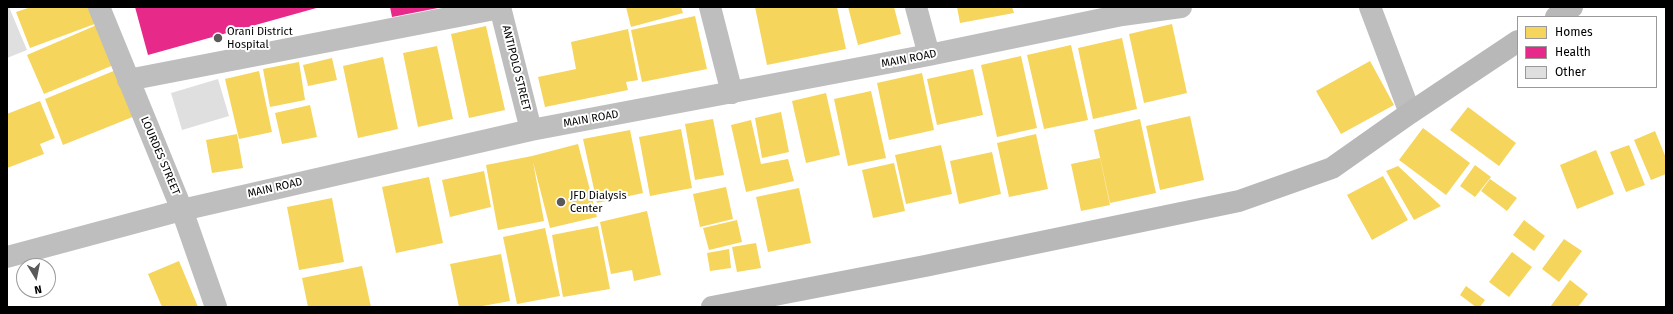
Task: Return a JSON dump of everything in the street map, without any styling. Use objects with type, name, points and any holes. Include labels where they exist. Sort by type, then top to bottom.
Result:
[{"type":"street","name":"LOURDES STREET","points":[[99,7],[182,210],[216,307]]},
{"type":"street","points":[[128,80],[500,7]]},
{"type":"street","name":"ANTIPOLO STREET","points":[[500,7],[531,130]]},
{"type":"street","points":[[710,7],[732,93]]},
{"type":"street","points":[[916,7],[929,55]]},
{"type":"street","name":"MAIN ROAD","points":[[7,257],[182,210],[531,130],[929,55],[1121,11],[1181,7]]},
{"type":"street","points":[[1370,7],[1410,113]]},
{"type":"street","points":[[1558,16],[1572,7]]},
{"type":"street","points":[[712,307],[925,266],[1239,201],[1332,168],[1410,113],[1517,42]]},
{"type":"building: Homes","points":[[31,7],[95,7],[100,22],[30,48],[16,12]]},
{"type":"building: Homes","points":[[626,7],[681,7],[683,13],[631,27]]},
{"type":"building: Homes","points":[[755,7],[837,7],[846,49],[767,65]]},
{"type":"building: Homes","points":[[848,7],[894,7],[901,34],[858,45]]},
{"type":"building: Homes","points":[[957,7],[1012,7],[1014,13],[960,23]]},
{"type":"building: Homes","points":[[695,16],[707,69],[642,82],[631,30]]},
{"type":"building: Homes","points":[[99,24],[116,64],[44,94],[27,55]]},
{"type":"building: Homes","points":[[1172,24],[1187,93],[1144,103],[1129,34]]},
{"type":"building: Homes","points":[[486,26],[505,110],[469,118],[451,34]]},
{"type":"building: Homes","points":[[628,29],[638,80],[626,82],[628,90],[545,107],[538,77],[576,69],[571,42]]},
{"type":"building: Homes","points":[[1122,38],[1137,109],[1093,119],[1078,48]]},
{"type":"building: Homes","points":[[1071,45],[1088,120],[1044,129],[1027,55]]},
{"type":"building: Homes","points":[[437,46],[453,119],[418,127],[403,53]]},
{"type":"building: Homes","points":[[1021,56],[1037,128],[997,137],[981,65]]},
{"type":"building: Homes","points":[[383,57],[398,129],[358,138],[343,66]]},
{"type":"building: Homes","points":[[332,58],[337,80],[308,86],[303,65]]},
{"type":"building: Homes","points":[[1370,61],[1394,105],[1341,134],[1316,91]]},
{"type":"building: Homes","points":[[299,62],[305,100],[270,107],[263,69]]},
{"type":"building: Homes","points":[[973,69],[983,115],[937,125],[927,79]]},
{"type":"building: Homes","points":[[116,70],[135,116],[63,145],[45,99]]},
{"type":"building: Homes","points":[[259,71],[272,132],[239,139],[225,79]]},
{"type":"building: Homes","points":[[922,73],[934,130],[889,140],[877,83]]},
{"type":"building: Homes","points":[[871,91],[886,158],[848,166],[834,99]]},
{"type":"building: Homes","points":[[826,93],[840,155],[806,163],[792,101]]},
{"type":"building: Homes","points":[[40,101],[55,138],[40,144],[44,154],[7,168],[7,114]]},
{"type":"building: Homes","points":[[310,105],[317,137],[282,144],[275,113]]},
{"type":"building: Homes","points":[[1468,107],[1516,143],[1499,166],[1450,130]]},
{"type":"building: Homes","points":[[781,112],[789,152],[762,158],[755,118]]},
{"type":"building: Homes","points":[[1190,116],[1204,180],[1160,190],[1146,126]]},
{"type":"building: Homes","points":[[713,119],[724,175],[695,180],[685,124]]},
{"type":"building: Homes","points":[[1140,119],[1156,193],[1110,203],[1094,130]]},
{"type":"building: Homes","points":[[751,120],[761,164],[788,159],[794,181],[746,192],[731,125]]},
{"type":"building: Homes","points":[[1423,128],[1470,163],[1446,195],[1399,160]]},
{"type":"building: Homes","points":[[681,129],[692,188],[650,196],[639,137]]},
{"type":"building: Homes","points":[[630,130],[643,193],[597,203],[583,139]]},
{"type":"building: Homes","points":[[1655,131],[1666,158],[1666,174],[1651,180],[1634,140]]},
{"type":"building: Homes","points":[[237,134],[243,168],[212,173],[206,140]]},
{"type":"building: Homes","points":[[1036,134],[1048,189],[1009,197],[997,143]]},
{"type":"building: Homes","points":[[578,144],[597,217],[550,228],[533,162],[544,221],[498,230],[486,165],[532,156]]},
{"type":"building: Homes","points":[[941,145],[952,194],[906,204],[895,155]]},
{"type":"building: Homes","points":[[1629,145],[1645,185],[1626,192],[1610,152]]},
{"type":"building: Homes","points":[[1596,150],[1614,194],[1577,209],[1560,165]]},
{"type":"building: Homes","points":[[992,152],[1001,194],[959,204],[950,161]]},
{"type":"building: Homes","points":[[1100,158],[1110,205],[1081,211],[1071,164]]},
{"type":"building: Homes","points":[[894,163],[905,211],[873,218],[862,170]]},
{"type":"building: Homes","points":[[1475,165],[1491,177],[1475,197],[1460,186]]},
{"type":"building: Homes","points":[[1398,166],[1441,206],[1414,220],[1386,171]]},
{"type":"building: Homes","points":[[484,171],[491,207],[450,217],[442,180]]},
{"type":"building: Homes","points":[[1383,176],[1408,220],[1372,240],[1347,195]]},
{"type":"building: Homes","points":[[429,177],[443,243],[396,253],[382,187]]},
{"type":"building: Homes","points":[[1490,179],[1517,198],[1507,211],[1481,191]]},
{"type":"building: Homes","points":[[726,187],[733,219],[700,227],[693,194]]},
{"type":"building: Homes","points":[[799,188],[811,243],[768,252],[756,197]]},
{"type":"building: Homes","points":[[332,198],[344,262],[299,270],[287,207]]},
{"type":"building: Homes","points":[[647,211],[661,275],[634,281],[632,270],[611,274],[600,222]]},
{"type":"building: Homes","points":[[737,220],[742,242],[709,250],[703,228]]},
{"type":"building: Homes","points":[[1524,220],[1545,236],[1534,251],[1513,235]]},
{"type":"building: Homes","points":[[598,226],[610,289],[563,297],[552,235]]},
{"type":"building: Homes","points":[[545,228],[560,296],[517,304],[503,237]]},
{"type":"building: Homes","points":[[1564,239],[1582,251],[1559,282],[1542,269]]},
{"type":"building: Homes","points":[[756,243],[761,268],[737,272],[732,247]]},
{"type":"building: Homes","points":[[729,249],[731,268],[710,271],[707,253]]},
{"type":"building: Homes","points":[[1512,252],[1532,267],[1509,297],[1489,282]]},
{"type":"building: Homes","points":[[501,254],[510,301],[477,307],[459,307],[450,264]]},
{"type":"building: Homes","points":[[179,261],[198,307],[162,307],[148,274]]},
{"type":"building: Homes","points":[[362,266],[371,307],[308,307],[302,278]]},
{"type":"building: Homes","points":[[1570,280],[1588,294],[1578,307],[1550,307]]},
{"type":"building: Homes","points":[[1466,286],[1485,300],[1480,307],[1476,307],[1460,295]]},
{"type":"building: Health","points":[[135,7],[320,7],[148,55]]},
{"type":"building: Health","points":[[390,7],[438,7],[438,8],[392,17]]},
{"type":"building: Other","points":[[7,7],[9,7],[27,50],[7,58]]},
{"type":"building: Other","points":[[218,79],[229,116],[182,130],[171,93]]},
{"type":"place","name":"Orani District Hospital","points":[[218,38]]},
{"type":"place","name":"JFD Dialysis Center","points":[[561,202]]}]
